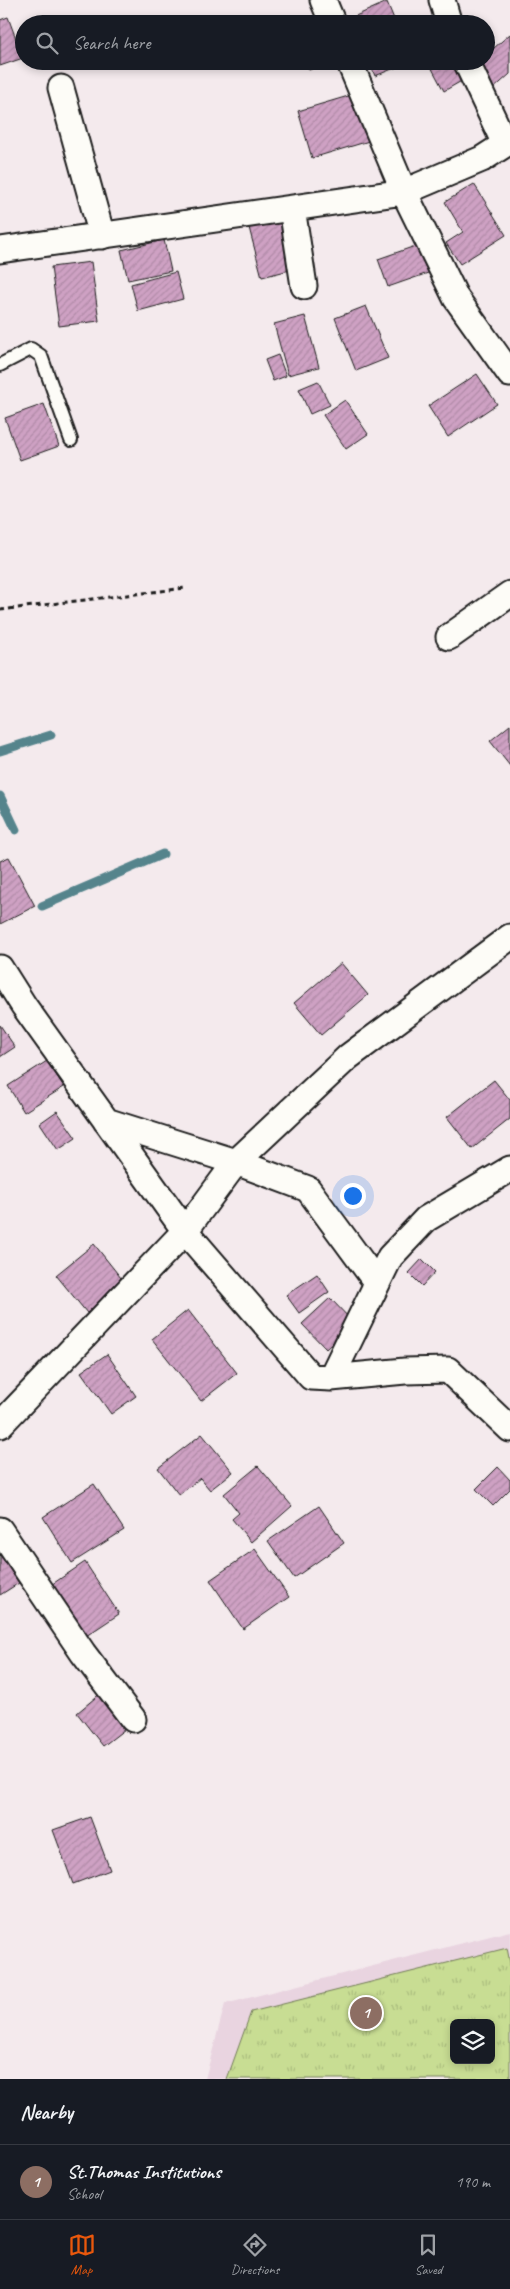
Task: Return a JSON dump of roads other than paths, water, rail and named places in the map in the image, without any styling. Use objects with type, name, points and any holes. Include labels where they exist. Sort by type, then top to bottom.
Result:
[{"type":"street","points":[[323,0],[329,15]]},
{"type":"street","points":[[442,0],[446,15]]},
{"type":"street","points":[[353,70],[404,192],[456,298],[510,374]]},
{"type":"street","points":[[0,250],[404,192],[482,159],[507,143],[470,70]]},
{"type":"street","points":[[62,88],[102,236]]},
{"type":"street","points":[[292,208],[304,286]]},
{"type":"street","points":[[449,637],[510,594]]},
{"type":"street","points":[[0,1425],[184,1231],[236,1162],[348,1057],[510,937]]},
{"type":"street","points":[[0,968],[24,1006],[184,1231],[299,1366],[311,1377],[331,1378],[405,1371],[448,1370],[510,1429]]},
{"type":"street","points":[[106,1121],[236,1162],[308,1189],[378,1283]]},
{"type":"street","points":[[331,1378],[390,1257],[426,1219],[509,1171]]},
{"type":"street","points":[[0,1530],[83,1654],[133,1719]]},
{"type":"lane","points":[[0,365],[31,349],[41,356],[71,440]]},
{"type":"waterway","points":[[0,751],[51,735]]},
{"type":"waterway","points":[[0,796],[16,830]]},
{"type":"waterway","points":[[42,906],[163,854]]},
{"type":"place","name":"St.Thomas Institutions","points":[[366,2013]]}]
